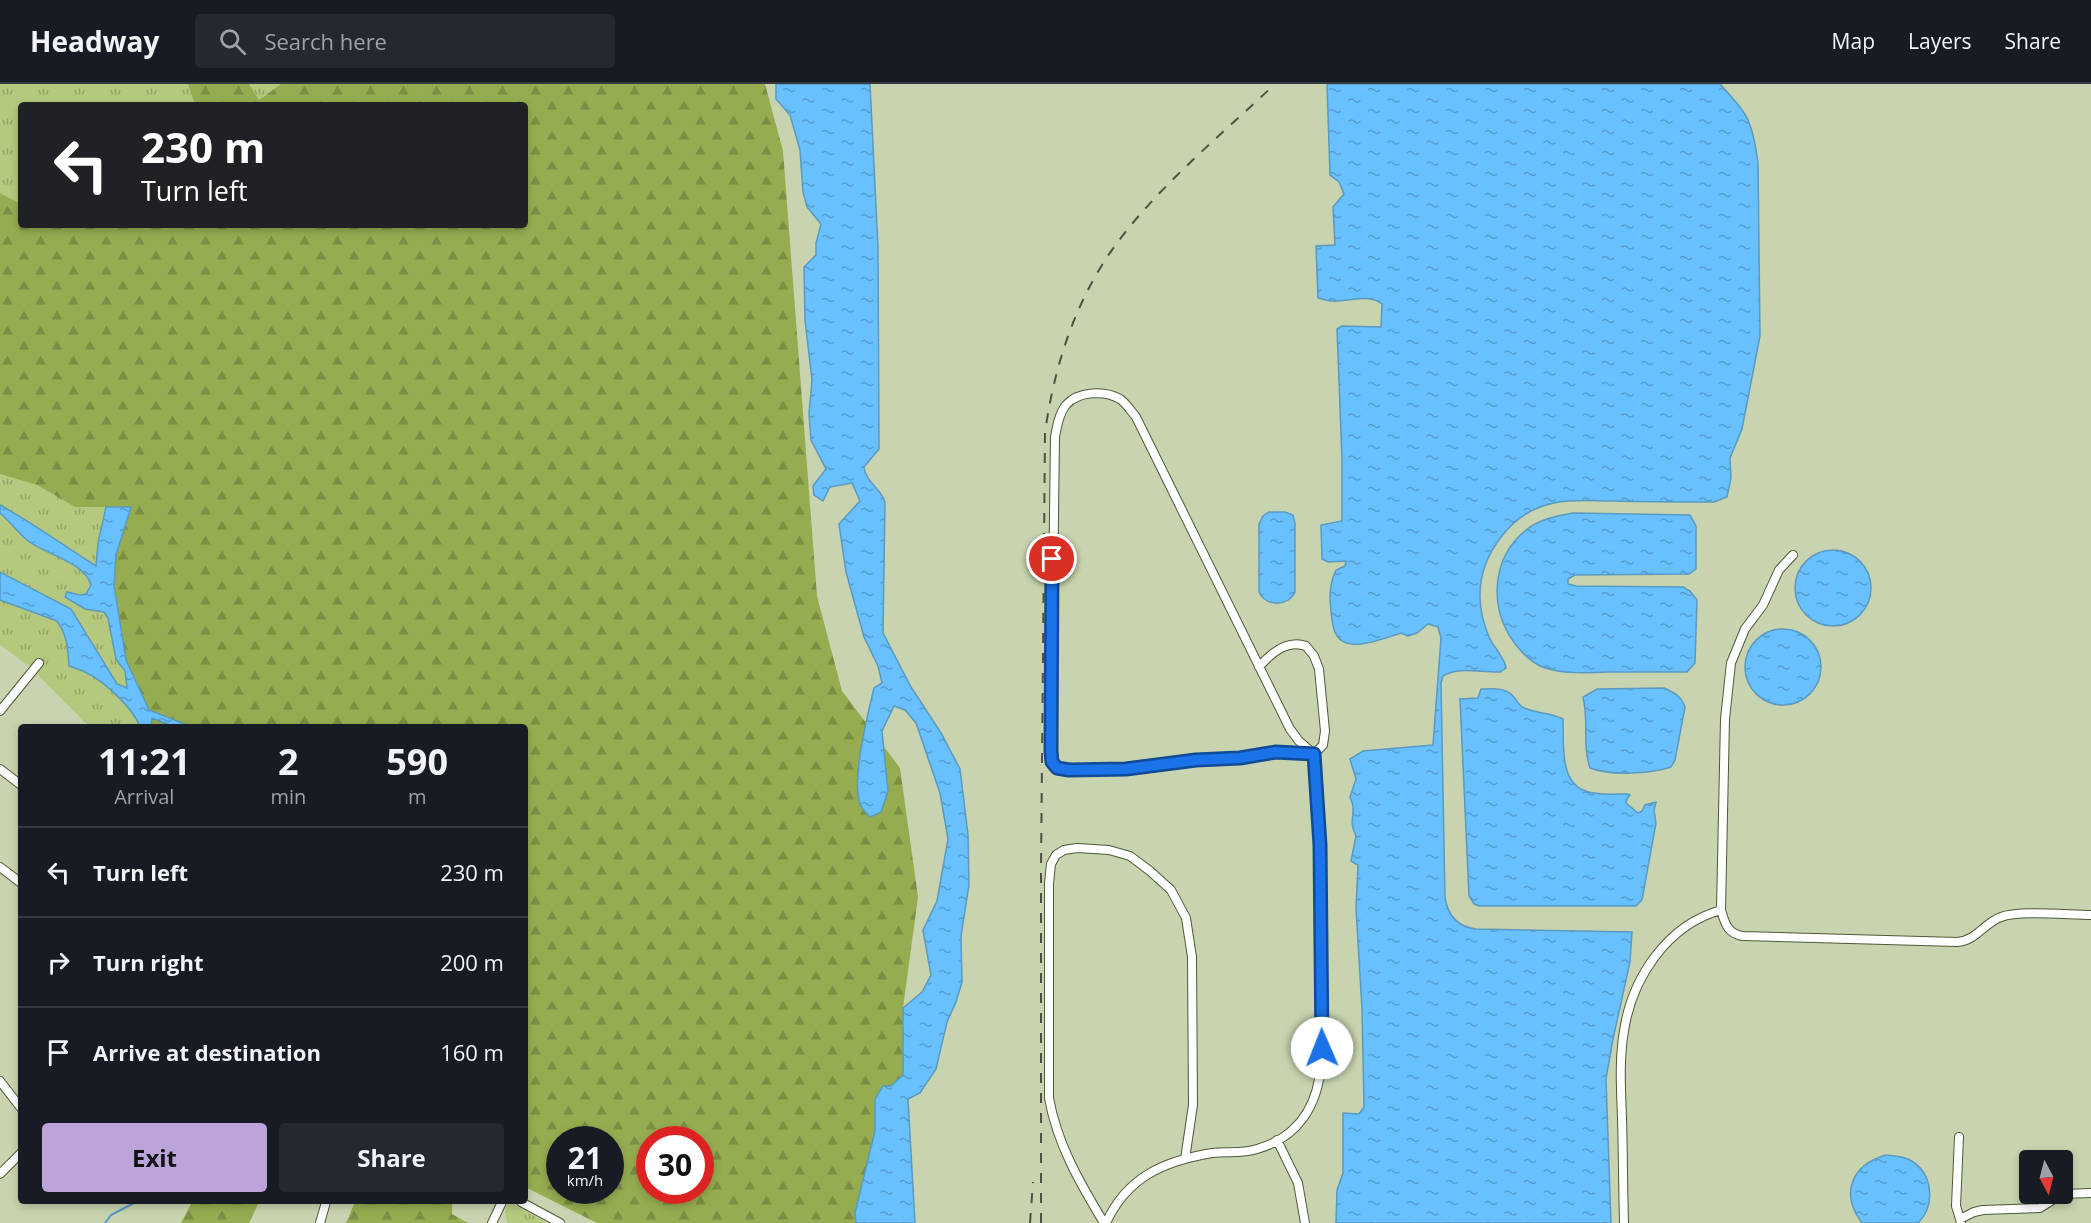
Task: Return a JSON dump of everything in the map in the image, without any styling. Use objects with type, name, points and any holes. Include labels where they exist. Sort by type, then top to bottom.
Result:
[{"type":"street","points":[[1185,1159],[1193,1106],[1192,957],[1186,918],[1171,890],[1130,856],[1108,850],[1077,848],[1064,850],[1056,855],[1051,864],[1049,883],[1049,1098],[1053,1121],[1074,1173],[1105,1223],[1115,1206],[1136,1183],[1153,1170],[1212,1153],[1250,1151],[1267,1146],[1291,1131],[1308,1112],[1316,1096],[1320,1077],[1320,845],[1314,754],[1299,741],[1290,729],[1136,417],[1122,400],[1109,394],[1094,393],[1078,396],[1067,404],[1059,418],[1054,436],[1051,739],[1054,766],[1069,770],[1126,769],[1196,760],[1240,758],[1276,752],[1314,754],[1323,745],[1325,731],[1322,682],[1314,656],[1306,646],[1293,644],[1272,653],[1260,667]]},
{"type":"street","points":[[1793,555],[1779,570],[1763,605],[1745,629],[1731,663],[1725,719],[1721,910],[1731,932],[1743,936],[1957,942],[1971,939],[1991,922],[2008,915],[2091,915]]},
{"type":"street","points":[[0,711],[39,663]]},
{"type":"street","points":[[0,769],[18,783]]},
{"type":"street","points":[[0,867],[18,881]]},
{"type":"street","points":[[1624,1223],[1621,1076],[1624,1030],[1632,1001],[1646,971],[1670,939],[1689,923],[1721,910]]},
{"type":"street","points":[[0,1081],[18,1104]]},
{"type":"street","points":[[1959,1137],[1956,1206],[1961,1221],[1974,1212],[1983,1210],[2040,1208],[2046,1204]]},
{"type":"street","points":[[1277,1140],[1298,1183],[1305,1223]]},
{"type":"street","points":[[0,1174],[18,1157]]},
{"type":"street","points":[[2073,1194],[2091,1193]]},
{"type":"street","points":[[320,1223],[325,1204]]},
{"type":"street","points":[[492,1223],[501,1204]]},
{"type":"street","points":[[525,1204],[560,1223]]},
{"type":"green space","points":[[0,84],[188,84],[194,102],[18,102],[18,202],[0,193]]},
{"type":"green space","points":[[188,84],[249,84],[259,100],[281,84],[765,84],[783,151],[817,596],[842,691],[900,768],[918,897],[903,1008],[903,1075],[891,1086],[883,1086],[875,1099],[875,1131],[855,1213],[856,1223],[597,1223],[559,1204],[624,1204],[624,1126],[546,1126],[546,1198],[528,1188],[528,724],[143,724],[149,710],[126,660],[114,585],[116,555],[131,507],[75,507],[37,485],[0,474],[0,193],[18,202],[18,228],[528,228],[528,102],[194,102]]},
{"type":"green space","points":[[249,84],[281,84],[259,100]]},
{"type":"green space","points":[[0,474],[37,485],[75,507],[106,507],[98,543],[96,566],[0,505]]},
{"type":"green space","points":[[0,513],[27,540],[72,564],[87,577],[91,585],[86,594],[67,592],[66,597],[85,609],[104,612],[108,618],[116,656],[127,679],[127,688],[117,684],[71,609],[0,572]]},
{"type":"green space","points":[[0,600],[57,621],[65,637],[69,666],[87,673],[110,689],[132,712],[139,724],[87,724],[30,667],[0,645]]},
{"type":"green space","points":[[191,1204],[258,1204],[249,1223],[181,1223]]},
{"type":"green space","points":[[354,1204],[453,1204],[452,1214],[468,1223],[346,1223]]},
{"type":"green space","points":[[513,1204],[547,1223],[507,1223],[505,1212],[507,1205]]},
{"type":"water","points":[[776,84],[870,84],[878,247],[879,449],[864,467],[867,477],[885,502],[883,633],[911,687],[941,733],[960,769],[968,835],[969,885],[961,936],[962,982],[947,1022],[936,1069],[920,1093],[908,1099],[915,1223],[856,1223],[855,1213],[875,1131],[875,1099],[883,1086],[891,1086],[903,1075],[903,1008],[922,992],[931,975],[923,930],[937,901],[948,839],[940,793],[916,723],[905,710],[894,706],[882,731],[888,791],[881,812],[870,817],[861,806],[858,796],[864,731],[874,688],[882,683],[878,666],[864,637],[846,572],[839,524],[860,501],[852,483],[830,487],[823,501],[814,495],[813,486],[826,469],[811,440],[809,414],[812,380],[805,320],[804,267],[816,255],[816,243],[821,224],[807,207],[803,192],[800,150],[790,115],[776,99]]},
{"type":"water","points":[[1327,84],[1720,84],[1748,119],[1754,137],[1758,163],[1760,336],[1742,429],[1730,458],[1731,478],[1727,497],[1714,502],[1569,501],[1554,503],[1525,515],[1501,537],[1485,566],[1481,581],[1480,602],[1484,622],[1489,637],[1506,668],[1500,672],[1456,671],[1443,676],[1441,683],[1445,898],[1451,915],[1464,926],[1476,929],[1632,932],[1630,962],[1606,1079],[1611,1223],[1336,1223],[1337,1190],[1343,1173],[1343,1113],[1359,1114],[1364,1107],[1362,1009],[1356,908],[1358,865],[1351,861],[1356,836],[1352,825],[1353,808],[1350,797],[1356,779],[1350,759],[1363,751],[1433,745],[1441,638],[1438,627],[1428,624],[1417,633],[1408,636],[1401,633],[1366,643],[1348,643],[1341,640],[1333,626],[1331,585],[1336,570],[1345,566],[1346,561],[1328,562],[1322,559],[1321,525],[1342,521],[1337,329],[1342,326],[1381,327],[1382,304],[1371,299],[1333,301],[1318,298],[1316,246],[1335,245],[1333,207],[1344,194],[1339,182],[1330,175]]},
{"type":"water","points":[[0,505],[96,566],[98,543],[106,507],[131,507],[116,555],[114,585],[126,660],[149,710],[184,724],[167,724],[152,718],[151,724],[139,724],[132,712],[110,689],[87,673],[69,666],[65,637],[57,621],[0,600],[0,572],[71,609],[117,684],[127,688],[125,671],[116,659],[108,618],[104,612],[85,609],[65,597],[67,592],[86,594],[91,585],[87,577],[72,564],[27,540],[0,513]]},
{"type":"water","points":[[1269,512],[1285,512],[1293,515],[1295,523],[1295,592],[1292,597],[1282,603],[1272,603],[1262,597],[1259,592],[1259,524],[1263,516]]},
{"type":"water","points":[[1573,513],[1690,515],[1696,526],[1696,569],[1689,574],[1575,575],[1568,579],[1568,584],[1576,586],[1683,587],[1690,591],[1697,600],[1695,663],[1687,672],[1584,673],[1560,671],[1537,664],[1516,645],[1507,631],[1498,601],[1497,585],[1505,555],[1514,542],[1531,526],[1548,518]]},
{"type":"water","points":[[1826,550],[1840,550],[1854,556],[1865,567],[1871,581],[1868,603],[1860,615],[1840,626],[1826,626],[1812,620],[1801,609],[1795,595],[1795,581],[1801,567],[1812,556]]},
{"type":"water","points":[[1776,629],[1790,629],[1804,635],[1815,646],[1821,660],[1818,682],[1810,694],[1790,705],[1776,705],[1762,699],[1751,688],[1745,674],[1745,660],[1751,646],[1762,635]]},
{"type":"water","points":[[1664,688],[1677,695],[1685,707],[1675,760],[1671,767],[1630,773],[1599,771],[1590,768],[1586,750],[1586,715],[1583,697],[1597,689]]},
{"type":"water","points":[[1481,689],[1506,691],[1522,707],[1563,719],[1565,765],[1574,784],[1582,790],[1598,794],[1630,795],[1626,803],[1638,813],[1645,805],[1656,802],[1654,810],[1656,823],[1642,900],[1636,906],[1479,906],[1474,904],[1469,896],[1460,699],[1478,698]]},
{"type":"water","points":[[1886,1155],[1910,1160],[1918,1166],[1927,1181],[1928,1207],[1918,1223],[1862,1223],[1855,1212],[1851,1191],[1857,1173],[1864,1166]]},
{"type":"waterway","points":[[105,1223],[111,1215],[132,1204]]},
{"type":"railway","points":[[1041,1223],[1045,433],[1054,383],[1069,333],[1079,310],[1090,286],[1117,243],[1172,180],[1275,84]]},
{"type":"railway","points":[[1030,1223],[1033,1182]]},
{"type":"route","points":[[1052,559],[1051,751],[1054,766],[1062,770],[1126,769],[1196,760],[1240,758],[1276,752],[1314,754],[1320,845],[1322,1048]]}]
